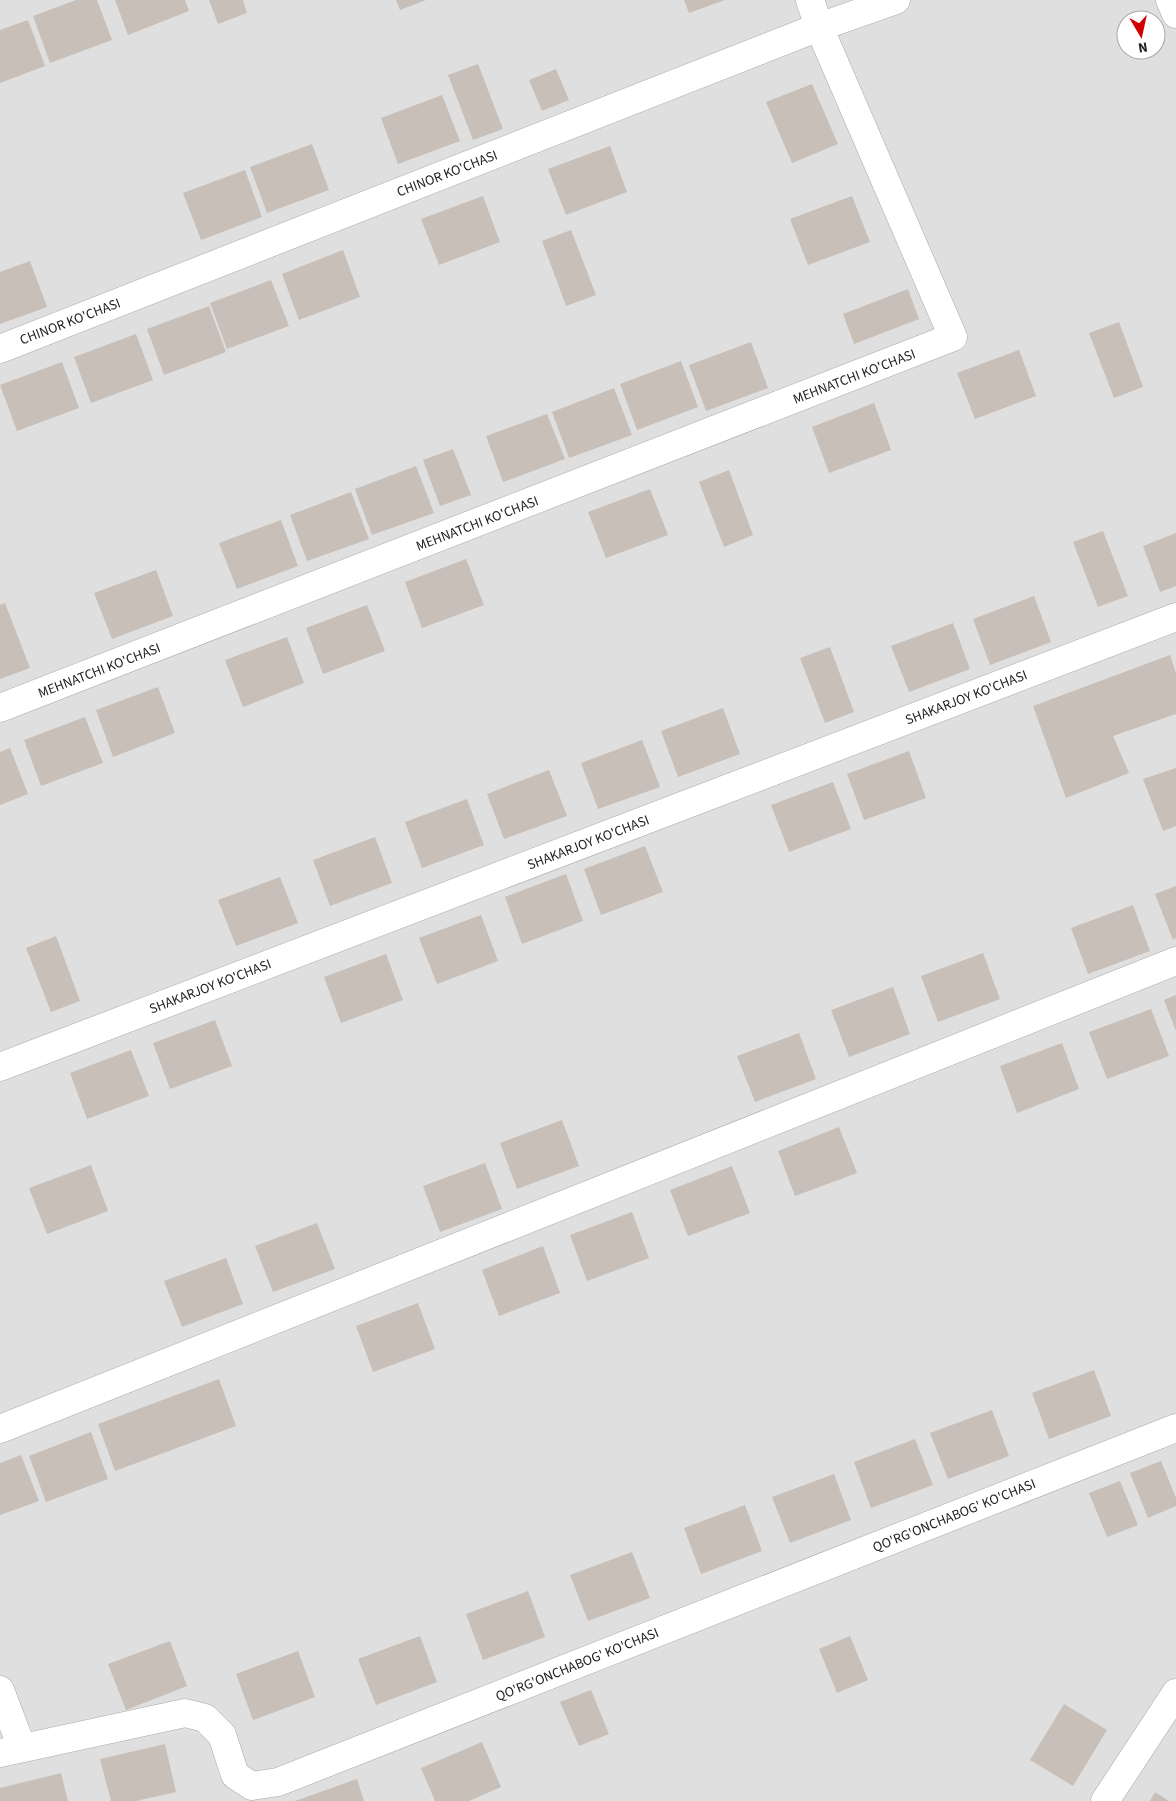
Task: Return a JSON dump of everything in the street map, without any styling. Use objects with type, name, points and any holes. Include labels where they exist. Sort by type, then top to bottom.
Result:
[{"type":"street","points":[[810,0],[819,27]]},
{"type":"street","name":"CHINOR KO'CHASI","points":[[0,349],[819,27],[896,0]]},
{"type":"street","points":[[1170,0],[1176,14]]},
{"type":"street","name":"MEHNATCHI KO'CHASI","points":[[0,708],[953,337],[819,27]]},
{"type":"street","name":"SHAKARJOY KO'CHASI","points":[[0,1066],[1176,617]]},
{"type":"street","points":[[0,1429],[1176,960]]},
{"type":"street","name":"QO'RG'ONCHABOG' KO'CHASI","points":[[11,1751],[185,1713],[205,1718],[222,1735],[235,1775],[252,1786],[278,1782],[1176,1428]]},
{"type":"street","points":[[0,1690],[11,1751]]},
{"type":"street","points":[[1105,1801],[1176,1693]]},
{"type":"shaded area","points":[[0,0],[1176,0],[1176,1801],[0,1801]]},
{"type":"building","points":[[76,0],[97,0],[112,40],[50,63],[33,16]]},
{"type":"building","points":[[115,0],[185,0],[189,11],[128,35]]},
{"type":"building","points":[[209,0],[243,0],[247,13],[218,24]]},
{"type":"building","points":[[396,0],[426,0],[400,10]]},
{"type":"building","points":[[684,0],[725,0],[689,13]]},
{"type":"building","points":[[28,20],[45,66],[0,83],[0,30]]},
{"type":"building","points":[[478,64],[503,129],[473,140],[448,75]]},
{"type":"building","points":[[556,69],[569,100],[542,111],[529,80]]},
{"type":"building","points":[[812,84],[838,144],[792,163],[766,102]]},
{"type":"building","points":[[442,95],[460,141],[398,164],[381,118]]},
{"type":"building","points":[[312,144],[329,190],[267,213],[250,167]]},
{"type":"building","points":[[610,146],[627,192],[566,215],[548,169]]},
{"type":"building","points":[[245,170],[262,217],[201,240],[183,193]]},
{"type":"building","points":[[483,196],[500,242],[439,265],[421,219]]},
{"type":"building","points":[[852,196],[870,242],[808,265],[790,219]]},
{"type":"building","points":[[571,230],[596,295],[566,306],[542,241]]},
{"type":"building","points":[[343,250],[360,297],[299,320],[282,274]]},
{"type":"building","points":[[30,261],[47,307],[0,324],[0,272]]},
{"type":"building","points":[[271,280],[289,326],[227,349],[210,303]]},
{"type":"building","points":[[908,289],[919,319],[854,344],[843,314]]},
{"type":"building","points":[[209,306],[226,352],[164,375],[147,329]]},
{"type":"building","points":[[1119,322],[1143,387],[1114,398],[1089,333]]},
{"type":"building","points":[[136,334],[153,380],[91,403],[74,357]]},
{"type":"building","points":[[751,342],[768,388],[706,411],[689,365]]},
{"type":"building","points":[[1019,350],[1036,396],[975,419],[957,373]]},
{"type":"building","points":[[681,361],[698,407],[637,430],[620,384]]},
{"type":"building","points":[[62,362],[79,408],[17,431],[0,385]]},
{"type":"building","points":[[614,388],[632,435],[569,458],[552,412]]},
{"type":"building","points":[[874,403],[891,450],[829,473],[812,427]]},
{"type":"building","points":[[547,414],[565,459],[503,482],[486,436]]},
{"type":"building","points":[[453,449],[471,495],[440,506],[423,460]]},
{"type":"building","points":[[416,466],[434,513],[372,535],[355,489]]},
{"type":"building","points":[[729,470],[753,535],[724,547],[699,482]]},
{"type":"building","points":[[650,489],[668,535],[606,558],[588,512]]},
{"type":"building","points":[[351,492],[369,539],[307,561],[290,515]]},
{"type":"building","points":[[281,520],[298,566],[237,589],[219,543]]},
{"type":"building","points":[[1103,531],[1128,596],[1098,607],[1073,542]]},
{"type":"building","points":[[1176,533],[1176,586],[1160,592],[1143,546]]},
{"type":"building","points":[[466,559],[484,605],[422,628],[405,582]]},
{"type":"building","points":[[156,570],[173,616],[112,639],[94,593]]},
{"type":"building","points":[[1034,596],[1051,642],[990,665],[973,619]]},
{"type":"building","points":[[5,603],[30,668],[0,679],[0,605]]},
{"type":"building","points":[[367,605],[385,651],[323,674],[306,628]]},
{"type":"building","points":[[953,623],[970,669],[909,692],[891,646]]},
{"type":"building","points":[[287,637],[304,683],[243,707],[225,660]]},
{"type":"building","points":[[830,647],[854,712],[825,723],[800,658]]},
{"type":"building","points":[[1170,655],[1176,673],[1176,714],[1113,736],[1129,773],[1066,798],[1033,706]]},
{"type":"building","points":[[158,687],[175,733],[113,757],[96,710]]},
{"type":"building","points":[[723,708],[740,754],[678,777],[661,731]]},
{"type":"building","points":[[85,717],[103,763],[41,786],[24,740]]},
{"type":"building","points":[[642,740],[660,787],[598,809],[581,763]]},
{"type":"building","points":[[10,748],[28,794],[0,805],[0,752]]},
{"type":"building","points":[[909,751],[926,798],[864,820],[847,774]]},
{"type":"building","points":[[1176,768],[1176,826],[1163,831],[1143,779]]},
{"type":"building","points":[[549,770],[567,816],[504,839],[487,794]]},
{"type":"building","points":[[833,782],[851,829],[789,852],[771,805]]},
{"type":"building","points":[[467,799],[484,845],[422,868],[405,822]]},
{"type":"building","points":[[375,837],[392,883],[330,906],[313,860]]},
{"type":"building","points":[[645,846],[663,892],[601,915],[584,869]]},
{"type":"building","points":[[566,874],[583,921],[522,944],[505,897]]},
{"type":"building","points":[[280,877],[298,923],[236,946],[218,900]]},
{"type":"building","points":[[1176,886],[1176,938],[1173,940],[1155,894]]},
{"type":"building","points":[[1133,905],[1150,951],[1088,974],[1071,928]]},
{"type":"building","points":[[481,915],[498,961],[437,984],[419,938]]},
{"type":"building","points":[[56,936],[80,1001],[51,1012],[26,948]]},
{"type":"building","points":[[983,953],[1000,999],[938,1022],[921,976]]},
{"type":"building","points":[[386,954],[403,1000],[341,1023],[324,977]]},
{"type":"building","points":[[893,987],[910,1034],[849,1057],[831,1010]]},
{"type":"building","points":[[1176,995],[1176,1031],[1164,1000]]},
{"type":"building","points":[[1151,1009],[1169,1056],[1107,1079],[1089,1032]]},
{"type":"building","points":[[215,1020],[232,1066],[170,1089],[153,1043]]},
{"type":"building","points":[[799,1033],[816,1079],[755,1102],[737,1056]]},
{"type":"building","points":[[1062,1043],[1079,1089],[1017,1113],[1000,1066]]},
{"type":"building","points":[[131,1050],[149,1096],[87,1119],[70,1073]]},
{"type":"building","points":[[562,1120],[579,1166],[517,1189],[500,1143]]},
{"type":"building","points":[[839,1127],[857,1173],[795,1196],[778,1151]]},
{"type":"building","points":[[485,1163],[502,1209],[440,1232],[423,1186]]},
{"type":"building","points":[[91,1165],[108,1211],[47,1234],[29,1188]]},
{"type":"building","points":[[732,1166],[750,1213],[688,1236],[670,1190]]},
{"type":"building","points":[[632,1212],[649,1258],[587,1281],[570,1235]]},
{"type":"building","points":[[317,1223],[335,1269],[273,1292],[255,1246]]},
{"type":"building","points":[[543,1246],[560,1293],[499,1316],[482,1270]]},
{"type":"building","points":[[226,1258],[243,1304],[182,1327],[164,1281]]},
{"type":"building","points":[[418,1303],[435,1349],[373,1372],[356,1326]]},
{"type":"building","points":[[1094,1370],[1111,1416],[1049,1439],[1032,1393]]},
{"type":"building","points":[[219,1379],[236,1426],[115,1471],[98,1424]]},
{"type":"building","points":[[992,1410],[1009,1456],[948,1479],[930,1433]]},
{"type":"building","points":[[91,1432],[108,1479],[46,1502],[29,1456]]},
{"type":"building","points":[[915,1439],[933,1485],[871,1508],[854,1462]]},
{"type":"building","points":[[21,1455],[39,1501],[0,1515],[0,1463]]},
{"type":"building","points":[[1161,1461],[1176,1498],[1176,1506],[1148,1518],[1130,1473]]},
{"type":"building","points":[[834,1474],[851,1520],[790,1543],[772,1497]]},
{"type":"building","points":[[1120,1481],[1138,1525],[1107,1537],[1089,1493]]},
{"type":"building","points":[[745,1505],[762,1551],[701,1574],[684,1528]]},
{"type":"building","points":[[632,1552],[650,1598],[588,1621],[570,1575]]},
{"type":"building","points":[[528,1591],[545,1637],[483,1660],[466,1614]]},
{"type":"building","points":[[420,1636],[437,1682],[376,1705],[358,1659]]},
{"type":"building","points":[[850,1636],[868,1680],[837,1693],[819,1649]]},
{"type":"building","points":[[170,1641],[187,1686],[126,1710],[108,1664]]},
{"type":"building","points":[[298,1651],[315,1697],[253,1720],[236,1674]]},
{"type":"building","points":[[591,1690],[609,1734],[579,1746],[560,1702]]},
{"type":"building","points":[[1064,1704],[1107,1730],[1073,1786],[1030,1760]]},
{"type":"building","points":[[482,1742],[501,1787],[469,1801],[435,1801],[421,1768]]},
{"type":"building","points":[[165,1744],[176,1792],[136,1801],[111,1801],[100,1759]]},
{"type":"building","points":[[61,1773],[68,1801],[0,1801],[0,1788]]},
{"type":"building","points":[[357,1779],[364,1801],[295,1801]]},
{"type":"building","points":[[1155,1792],[1169,1801],[1150,1801]]}]
